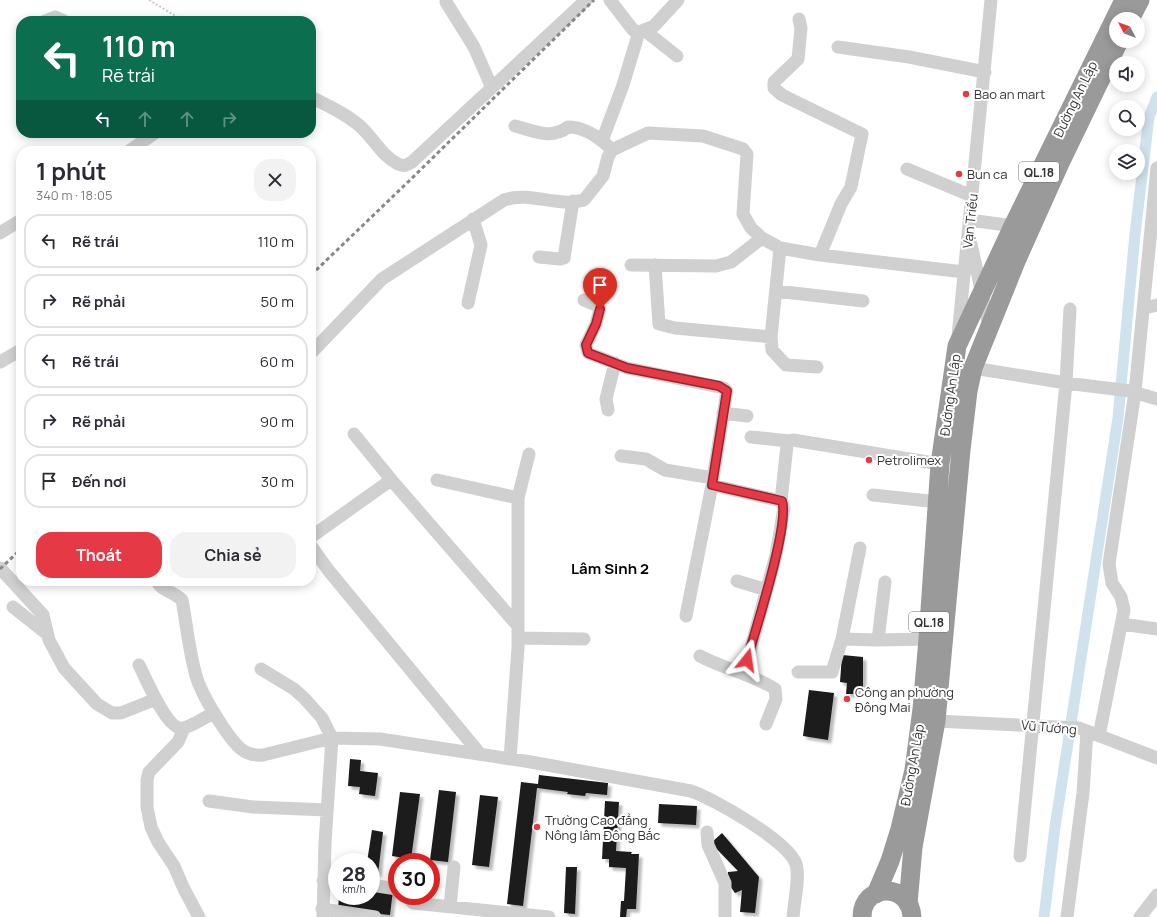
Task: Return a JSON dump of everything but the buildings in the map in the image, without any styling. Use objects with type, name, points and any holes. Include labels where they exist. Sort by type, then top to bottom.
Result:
[{"type":"highway","name":"Đường An Lập","points":[[876,894],[898,836],[914,770],[922,709],[928,639],[940,464],[957,346],[1012,226],[1124,0]]},
{"type":"highway","points":[[1134,12],[1140,0]]},
{"type":"highway","name":"Đường An Lập","points":[[910,910],[913,847],[936,721],[961,450],[968,391],[975,363],[989,326],[1060,162],[1116,48]]},
{"type":"highway","points":[[957,346],[975,363]]},
{"type":"highway","name":"QL.18","points":[[862,917],[866,902],[876,894],[891,891],[898,894],[910,910]]},
{"type":"street","points":[[316,100],[351,119],[369,134],[386,156],[400,165],[406,166],[586,0]]},
{"type":"street","points":[[610,0],[633,30],[641,31],[677,56]]},
{"type":"street","points":[[641,31],[654,26],[678,0]]},
{"type":"street","name":"Vạn Triều","points":[[957,346],[985,72],[989,0]]},
{"type":"street","points":[[446,2],[474,47],[492,88]]},
{"type":"street","points":[[799,19],[800,39],[798,58],[774,82],[774,88],[782,95],[862,134],[851,187],[841,204],[820,255]]},
{"type":"street","points":[[602,141],[641,31]]},
{"type":"street","points":[[838,47],[909,57],[985,72]]},
{"type":"street","points":[[515,126],[554,135],[560,133],[568,127],[579,128],[602,141],[612,150]]},
{"type":"street","points":[[316,347],[382,279],[473,219],[504,200],[512,197],[520,196],[567,202],[584,200],[599,183],[603,176],[608,157],[612,150],[648,134],[654,133],[703,136],[743,149],[748,154],[743,214],[751,228],[762,238],[780,248],[820,255],[964,272]]},
{"type":"street","points":[[139,146],[149,138]]},
{"type":"street","points":[[1067,917],[1083,793],[1088,732],[1122,624],[1124,610],[1121,597],[1112,583],[1109,564],[1132,392],[1151,307],[1157,168]]},
{"type":"street","points":[[907,170],[972,196]]},
{"type":"street","points":[[538,257],[564,258],[573,201]]},
{"type":"street","points":[[468,303],[481,245],[473,219]]},
{"type":"street","points":[[0,233],[16,223]]},
{"type":"street","points":[[989,326],[969,226],[1012,226]]},
{"type":"street","points":[[630,265],[716,266],[731,262],[762,238]]},
{"type":"street","points":[[780,248],[771,337],[772,350],[786,365],[817,367]]},
{"type":"street","points":[[655,265],[659,324],[675,328],[771,337]]},
{"type":"street","points":[[776,291],[863,301]]},
{"type":"street","points":[[584,300],[598,306],[600,309],[596,324],[586,345],[586,350],[594,356],[615,364],[724,388],[727,391],[712,481],[686,616]]},
{"type":"street","points":[[1020,856],[1066,383],[1070,309]]},
{"type":"street","points":[[0,362],[16,353]]},
{"type":"street","points":[[975,363],[1066,383],[1132,392],[1157,399]]},
{"type":"street","points":[[608,410],[606,399],[615,364]]},
{"type":"street","points":[[723,413],[747,416]]},
{"type":"street","points":[[354,434],[518,632],[584,639]]},
{"type":"street","points":[[750,437],[789,441],[793,440],[940,464]]},
{"type":"street","points":[[744,674],[776,555],[784,508],[782,501],[787,445],[789,441]]},
{"type":"street","points":[[510,759],[518,632],[518,498],[529,454]]},
{"type":"street","points":[[621,456],[646,459],[665,470],[712,481],[782,501]]},
{"type":"street","points":[[316,533],[391,480]]},
{"type":"street","points":[[437,480],[518,498]]},
{"type":"street","points":[[872,495],[938,502]]},
{"type":"street","points":[[798,672],[832,672],[842,639],[860,548]]},
{"type":"street","points":[[316,553],[329,571],[480,754]]},
{"type":"street","points":[[0,568],[16,585]]},
{"type":"street","points":[[737,581],[767,590]]},
{"type":"street","points":[[878,640],[886,582]]},
{"type":"street","points":[[16,586],[43,615],[46,622],[47,634],[64,668],[78,685],[104,709],[112,713],[121,713],[156,699]]},
{"type":"street","points":[[161,586],[165,590],[175,594],[182,600],[197,678],[214,713],[237,747],[246,753],[253,756],[332,738],[380,739],[675,786],[706,796],[735,812],[776,842],[792,858],[796,865],[793,917]]},
{"type":"street","points":[[13,607],[47,634]]},
{"type":"street","points":[[1122,624],[1157,629]]},
{"type":"street","points":[[842,639],[928,639]]},
{"type":"street","points":[[700,656],[719,666],[758,678],[775,689],[776,699],[766,724]]},
{"type":"street","points":[[139,665],[165,717],[177,728],[184,728],[214,713]]},
{"type":"street","points":[[261,669],[294,689],[304,698],[322,718],[332,738],[323,881],[323,913],[375,917]]},
{"type":"street","name":"Vũ Tướng","points":[[936,721],[1062,727],[1088,732],[1157,758]]},
{"type":"street","points":[[184,728],[178,742],[150,772],[147,780],[147,807],[151,827],[158,842],[174,866],[199,917]]},
{"type":"street","points":[[209,801],[254,807],[327,810]]},
{"type":"street","points":[[707,832],[708,845],[725,883],[724,917]]},
{"type":"street","points":[[450,906],[454,867]]},
{"type":"street","points":[[323,881],[328,881]]},
{"type":"street","points":[[1140,917],[1157,895]]},
{"type":"street","points":[[417,905],[429,911],[450,906],[549,917]]},
{"type":"path","points":[[149,0],[176,16]]},
{"type":"waterway","points":[[1044,917],[1055,827],[1118,418],[1135,234],[1149,117],[1157,97]]},
{"type":"railway","points":[[316,270],[594,0]]},
{"type":"railway","points":[[0,569],[16,554]]},
{"type":"place","name":"Bao an mart","points":[[966,94]]},
{"type":"place","name":"Bun ca","points":[[959,174]]},
{"type":"place","name":"Petrolimex","points":[[869,460]]},
{"type":"place","name":"Công an phường Đông Mai","points":[[847,699]]},
{"type":"place","name":"Trường Cao đẳng Nông lâm Đông Bắc","points":[[537,827]]},
{"type":"district","name":"Lâm Sinh 2","points":[[610,568]]},
{"type":"route","points":[[600,309],[596,324],[586,345],[586,350],[588,353],[627,368],[719,386],[727,391],[712,485],[782,501],[784,508],[776,555],[747,660]]}]
